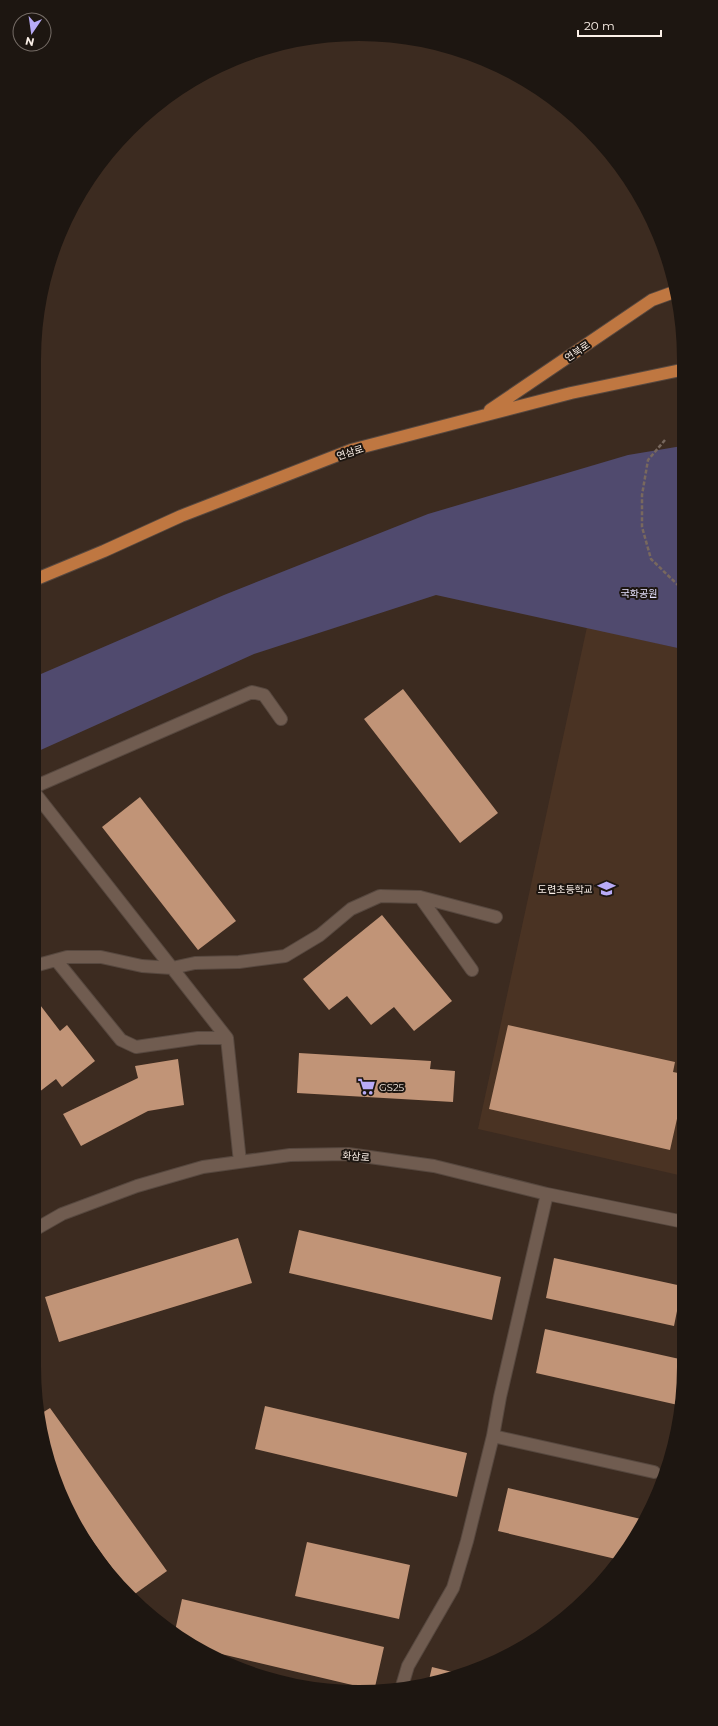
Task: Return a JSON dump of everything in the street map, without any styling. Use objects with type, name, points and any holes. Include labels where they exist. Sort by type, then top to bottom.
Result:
[{"type":"main road","name":"연북로","points":[[482,415],[652,300],[670,293]]},
{"type":"main road","name":"연삼로","points":[[41,577],[104,551],[181,516],[351,450],[571,393],[677,371]]},
{"type":"street","points":[[41,784],[252,692],[264,695],[281,719]]},
{"type":"street","points":[[41,801],[227,1038],[240,1162]]},
{"type":"street","points":[[41,964],[67,957],[101,957],[142,966],[172,968],[195,963],[239,962],[285,956],[320,935],[351,909],[380,896],[420,897],[496,918]]},
{"type":"street","points":[[420,897],[472,970]]},
{"type":"street","points":[[56,960],[121,1040],[136,1047],[198,1038],[227,1038]]},
{"type":"street","name":"화삼로","points":[[41,1226],[62,1214],[137,1186],[203,1167],[290,1155],[348,1154],[434,1166],[547,1194],[677,1221]]},
{"type":"street","points":[[403,1682],[408,1666],[453,1588],[467,1541],[493,1436],[500,1397],[547,1194]]},
{"type":"street","points":[[493,1436],[654,1472]]},
{"type":"path","points":[[665,440],[648,460],[642,495],[642,527],[652,559],[677,584]]},
{"type":"shaded area","name":"도련초등학교","points":[[587,627],[677,648],[677,1175],[478,1129]]},
{"type":"green space","name":"국화공원","points":[[677,447],[677,648],[436,595],[254,654],[41,750],[41,674],[224,595],[428,514],[628,455]]},
{"type":"building","points":[[403,689],[498,813],[460,843],[364,719]]},
{"type":"building","points":[[140,797],[236,921],[198,950],[102,827]]},
{"type":"building","points":[[382,915],[452,1001],[414,1031],[394,1007],[371,1025],[347,996],[329,1010],[303,979]]},
{"type":"building","points":[[41,1006],[60,1031],[67,1025],[95,1061],[62,1087],[56,1079],[41,1091]]},
{"type":"building","points":[[508,1025],[675,1062],[673,1072],[677,1073],[677,1119],[670,1150],[489,1109]]},
{"type":"building","points":[[299,1053],[431,1061],[430,1069],[455,1071],[453,1102],[297,1093]]},
{"type":"building","points":[[178,1059],[184,1105],[148,1111],[81,1146],[63,1114],[138,1078],[135,1066]]},
{"type":"building","points":[[299,1230],[501,1277],[492,1320],[289,1273]]},
{"type":"building","points":[[238,1238],[252,1283],[59,1342],[45,1297]]},
{"type":"building","points":[[554,1258],[677,1285],[677,1311],[674,1326],[546,1298]]},
{"type":"building","points":[[545,1329],[677,1358],[674,1404],[536,1373]]},
{"type":"building","points":[[265,1406],[467,1453],[457,1497],[255,1449]]},
{"type":"building","points":[[50,1408],[167,1571],[136,1593],[107,1562],[95,1544],[74,1508],[58,1469],[47,1429],[44,1412]]},
{"type":"building","points":[[508,1488],[638,1518],[613,1558],[498,1531]]},
{"type":"building","points":[[307,1542],[410,1565],[399,1619],[295,1596]]},
{"type":"building","points":[[182,1599],[384,1647],[376,1684],[351,1685],[223,1654],[176,1627]]},
{"type":"building","points":[[432,1667],[450,1671],[441,1674],[430,1677]]},
{"type":"place","name":"도련초등학교","points":[[606,889]]},
{"type":"place","name":"GS25","points":[[366,1087]]}]
